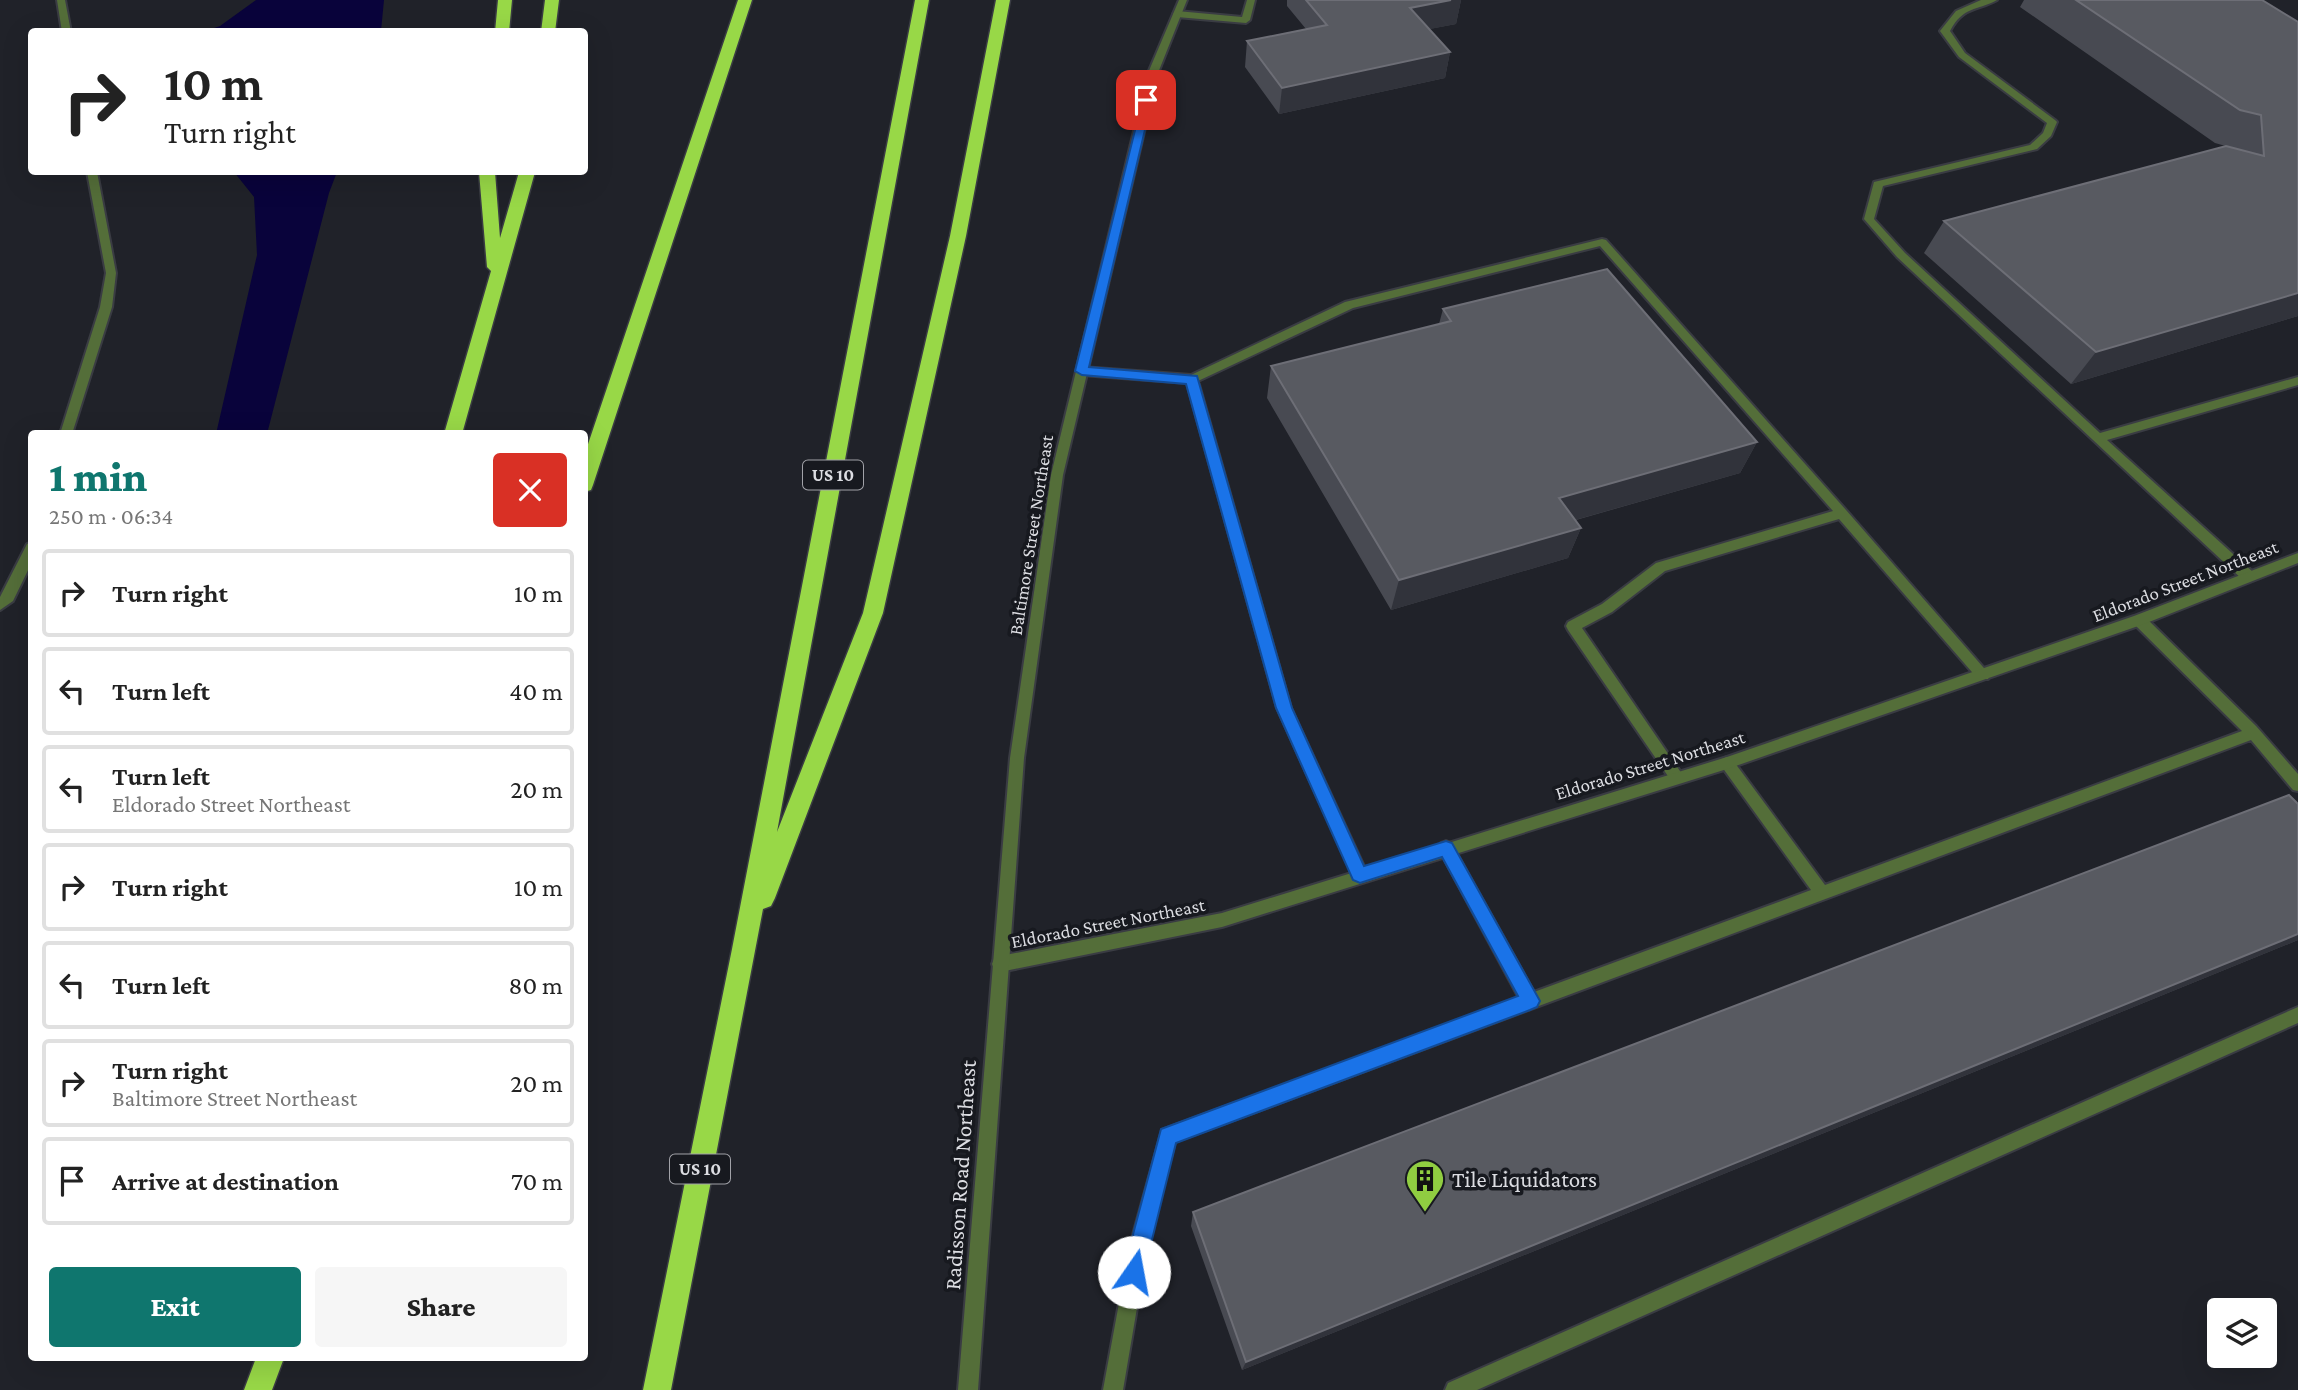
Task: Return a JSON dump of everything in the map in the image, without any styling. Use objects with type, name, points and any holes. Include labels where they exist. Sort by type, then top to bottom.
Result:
[{"type":"highway","points":[[502,28],[505,0]]},
{"type":"highway","points":[[548,28],[552,0]]},
{"type":"highway","points":[[588,473],[745,0]]},
{"type":"highway","name":"US 10","points":[[657,1390],[744,949],[922,0]]},
{"type":"highway","points":[[744,949],[873,613],[958,236],[1003,0]]},
{"type":"highway","points":[[487,175],[496,284]]},
{"type":"highway","points":[[454,430],[526,175]]},
{"type":"highway","points":[[258,1390],[269,1361]]},
{"type":"street","points":[[61,0],[66,28]]},
{"type":"street","name":"Baltimore Street Northeast","points":[[1000,964],[1017,758],[1057,475],[1153,73],[1183,0]]},
{"type":"street","points":[[1177,14],[1246,20],[1251,0]]},
{"type":"street","points":[[1993,0],[1966,6],[1952,16],[1945,31],[1962,55],[2052,122],[2048,134],[2033,147],[1878,184],[1869,219],[1901,255],[2248,576]]},
{"type":"street","points":[[67,430],[106,307],[111,273],[93,175]]},
{"type":"street","points":[[1082,371],[1192,379],[1349,305],[1602,242],[1983,675]]},
{"type":"street","points":[[1192,379],[1284,708],[1360,875]]},
{"type":"street","points":[[2098,438],[2298,381]]},
{"type":"street","points":[[1677,778],[1573,626],[1607,608],[1661,567],[1842,513]]},
{"type":"street","points":[[0,605],[8,597],[28,555]]},
{"type":"street","name":"Eldorado Street Northeast","points":[[1000,964],[1222,920],[1446,848],[1727,763],[2139,620],[2298,558]]},
{"type":"street","points":[[2139,620],[2253,733],[2298,785]]},
{"type":"street","points":[[1113,1390],[1138,1249],[1168,1136],[2253,733]]},
{"type":"street","points":[[1727,763],[1822,893]]},
{"type":"street","points":[[1446,848],[1530,1001]]},
{"type":"street","name":"Radisson Road Northeast","points":[[968,1390],[1000,964]]},
{"type":"street","points":[[1455,1390],[2298,1015]]},
{"type":"shaded area","points":[[256,0],[384,0],[381,28],[214,28]]},
{"type":"shaded area","points":[[236,175],[336,175],[268,430],[217,430],[257,255],[254,197]]},
{"type":"building","points":[[1306,0],[1451,0],[1410,8],[1450,52],[1282,88],[1247,41],[1327,25]]},
{"type":"building","points":[[2076,0],[2262,0],[2298,22],[2298,293],[2096,352],[1944,221],[2226,146],[2264,156],[2261,115],[2240,110]]},
{"type":"building","points":[[1607,269],[1757,442],[1559,498],[1581,528],[1399,580],[1271,366],[1451,321],[1443,309]]},
{"type":"building","points":[[2289,795],[2298,804],[2298,934],[1246,1362],[1193,1212]]},
{"type":"place","name":"Tile Liquidators","points":[[1425,1213]]},
{"type":"route","points":[[1134,1272],[1168,1136],[1530,1001],[1446,848],[1360,875],[1284,708],[1192,379],[1082,371],[1146,100]]}]
